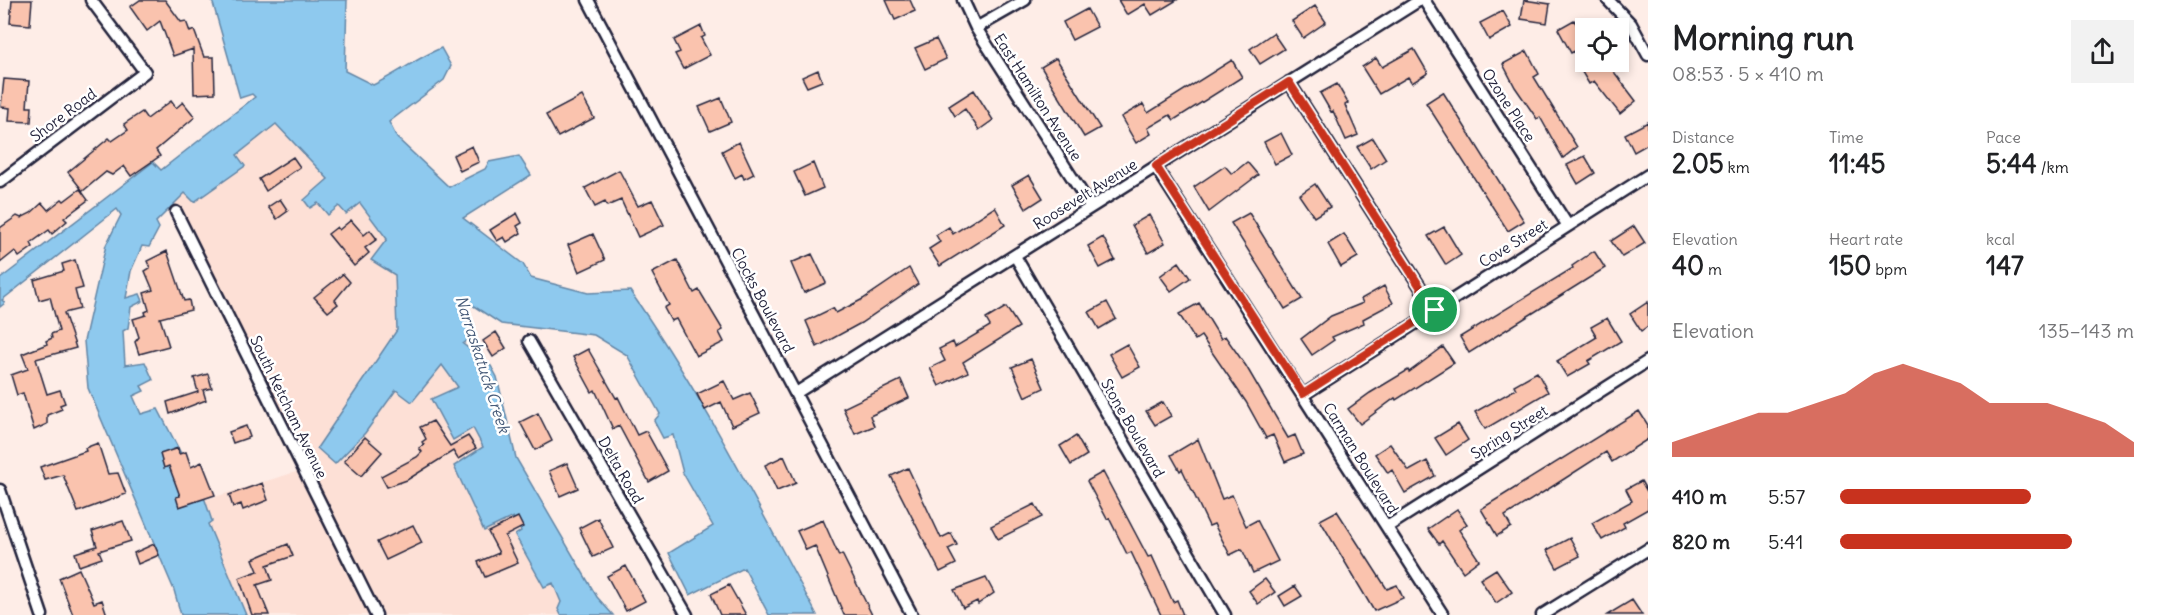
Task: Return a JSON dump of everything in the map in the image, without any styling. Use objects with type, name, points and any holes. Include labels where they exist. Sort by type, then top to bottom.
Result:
[{"type":"street","name":"Shore Road","points":[[0,182],[145,72],[91,0]]},
{"type":"street","name":"Clocks Boulevard","points":[[588,0],[912,615]]},
{"type":"street","name":"East Hamilton Avenue","points":[[963,0],[976,28],[1091,207]]},
{"type":"street","points":[[976,28],[1025,0]]},
{"type":"street","name":"Roosevelt Avenue","points":[[796,393],[1422,0]]},
{"type":"street","name":"Ozone Place","points":[[1422,0],[1568,226]]},
{"type":"street","points":[[1608,0],[1631,24],[1648,56]]},
{"type":"street","points":[[1289,82],[1435,310]]},
{"type":"street","name":"Carman Boulevard","points":[[1156,166],[1443,615]]},
{"type":"street","name":"Cove Street","points":[[1303,394],[1648,175]]},
{"type":"street","name":"South Ketcham Avenue","points":[[176,212],[376,615]]},
{"type":"street","name":"Stone Boulevard","points":[[1015,256],[1225,615]]},
{"type":"street","name":"Delta Road","points":[[529,341],[687,615]]},
{"type":"street","name":"Spring Street","points":[[1387,527],[1648,361]]},
{"type":"street","points":[[0,490],[42,615]]},
{"type":"street","points":[[1542,615],[1648,549]]},
{"type":"shaded area","points":[[276,123],[328,179],[304,199],[310,208],[318,202],[339,205],[359,203],[387,239],[395,275],[397,330],[318,448],[336,464],[365,433],[396,390],[412,402],[441,365],[458,387],[431,400],[453,439],[473,428],[483,447],[484,531],[512,516],[521,532],[515,534],[544,587],[553,582],[561,602],[558,609],[561,615],[246,615],[208,524],[212,521],[205,500],[299,471],[169,209],[185,193],[244,165],[237,155]]},
{"type":"water","name":"Narraskatuck Creek","points":[[212,0],[347,0],[345,71],[373,85],[441,48],[451,66],[444,80],[389,122],[397,138],[449,187],[485,169],[489,162],[519,156],[531,175],[463,218],[523,264],[531,278],[588,293],[630,291],[705,409],[817,615],[769,615],[744,568],[690,595],[669,553],[713,526],[683,473],[673,435],[663,438],[654,421],[660,414],[627,355],[594,335],[501,324],[463,299],[463,313],[474,335],[463,344],[491,366],[497,377],[516,458],[597,597],[613,615],[561,615],[558,609],[561,602],[553,583],[544,587],[515,535],[521,531],[513,517],[484,531],[454,466],[483,447],[473,428],[453,440],[431,399],[458,387],[442,365],[412,402],[396,390],[365,433],[335,464],[317,448],[397,330],[395,275],[371,260],[387,239],[360,203],[346,214],[339,206],[328,215],[318,203],[310,208],[304,200],[328,179],[276,124],[237,155],[245,166],[194,202],[185,193],[156,222],[159,228],[149,247],[142,246],[131,271],[126,298],[140,294],[143,301],[131,307],[128,328],[123,331],[125,365],[145,362],[153,380],[141,386],[144,391],[133,396],[141,414],[158,409],[205,500],[212,521],[208,524],[246,615],[181,615],[174,590],[88,388],[84,341],[106,245],[121,215],[117,209],[2,300],[5,303],[0,307],[0,279],[153,162],[161,170],[255,97],[252,94],[240,98]]},
{"type":"building","points":[[12,0],[32,0],[30,25],[10,23]]},
{"type":"building","points":[[140,0],[165,0],[181,22],[186,21],[190,32],[194,30],[204,57],[214,57],[215,93],[194,94],[193,49],[173,56],[160,21],[147,31],[130,7]]},
{"type":"building","points":[[886,0],[910,0],[915,11],[895,20]]},
{"type":"building","points":[[1118,0],[1177,0],[1152,15],[1145,4],[1127,15]]},
{"type":"building","points":[[1524,0],[1550,4],[1547,23],[1521,19]]},
{"type":"building","points":[[1315,6],[1326,22],[1303,38],[1292,21]]},
{"type":"building","points":[[1087,9],[1097,27],[1072,40],[1063,22]]},
{"type":"building","points":[[1503,11],[1512,27],[1489,40],[1480,23]]},
{"type":"building","points":[[1574,20],[1575,51],[1571,53],[1558,29]]},
{"type":"building","points":[[701,26],[705,36],[701,38],[710,55],[683,69],[675,54],[680,52],[674,40]]},
{"type":"building","points":[[1273,33],[1284,49],[1260,64],[1250,49]]},
{"type":"building","points":[[936,39],[946,59],[925,69],[915,48]]},
{"type":"building","points":[[1414,49],[1428,73],[1412,83],[1408,77],[1379,94],[1362,67],[1376,58],[1382,67]]},
{"type":"building","points":[[1527,51],[1539,74],[1534,77],[1577,147],[1563,158],[1540,117],[1537,119],[1515,87],[1503,64]]},
{"type":"building","points":[[1056,58],[1100,128],[1084,137],[1041,67]]},
{"type":"building","points":[[1232,60],[1242,77],[1174,120],[1170,115],[1148,128],[1151,134],[1136,143],[1121,117],[1143,104],[1148,113]]},
{"type":"building","points":[[818,70],[822,81],[807,87],[802,77]]},
{"type":"building","points":[[1582,72],[1614,72],[1636,101],[1620,114],[1594,81],[1589,84]]},
{"type":"building","points":[[4,79],[29,81],[27,107],[32,107],[31,122],[9,121],[10,108],[1,107]]},
{"type":"building","points":[[1337,84],[1348,103],[1345,105],[1358,135],[1346,140],[1333,111],[1331,112],[1320,93]]},
{"type":"building","points":[[974,90],[993,120],[979,130],[965,109],[955,116],[949,106]]},
{"type":"building","points":[[1443,92],[1524,221],[1508,231],[1426,103]]},
{"type":"building","points":[[582,96],[594,118],[558,137],[546,115]]},
{"type":"building","points":[[721,98],[731,122],[710,131],[699,107]]},
{"type":"building","points":[[171,101],[176,108],[183,102],[195,117],[156,150],[160,156],[131,176],[124,166],[112,175],[106,172],[83,191],[68,172],[109,138],[112,141],[128,130],[124,124],[142,112],[147,119]]},
{"type":"building","points":[[1648,122],[1648,144],[1634,152],[1625,134]]},
{"type":"building","points":[[1281,133],[1292,155],[1275,164],[1264,142]]},
{"type":"building","points":[[1373,138],[1386,159],[1371,169],[1357,147]]},
{"type":"building","points":[[739,142],[754,174],[744,179],[742,174],[735,178],[722,151]]},
{"type":"building","points":[[472,146],[479,162],[460,171],[453,155]]},
{"type":"building","points":[[1585,156],[1595,173],[1578,184],[1567,165]]},
{"type":"building","points":[[293,157],[300,167],[266,191],[259,179]]},
{"type":"building","points":[[1247,162],[1258,175],[1209,212],[1194,187],[1225,166],[1232,174]]},
{"type":"building","points":[[813,163],[823,188],[805,196],[794,172]]},
{"type":"building","points":[[619,170],[638,206],[652,200],[664,225],[638,237],[621,200],[607,206],[605,202],[595,207],[585,188]]},
{"type":"building","points":[[1029,175],[1043,198],[1026,209],[1012,185]]},
{"type":"building","points":[[1315,184],[1330,207],[1314,217],[1299,195]]},
{"type":"building","points":[[80,189],[88,200],[64,218],[67,221],[52,234],[49,230],[31,243],[33,247],[19,257],[15,251],[0,263],[0,228],[17,216],[21,218],[31,213],[42,203],[48,210]]},
{"type":"building","points":[[280,199],[288,211],[277,219],[268,207]]},
{"type":"building","points":[[995,207],[1005,225],[940,266],[929,249],[940,242],[936,235],[949,227],[953,234]]},
{"type":"building","points":[[517,213],[522,223],[517,226],[521,233],[507,242],[504,237],[497,241],[490,230]]},
{"type":"building","points":[[1249,213],[1302,299],[1285,309],[1231,223]]},
{"type":"building","points":[[1149,215],[1165,243],[1148,253],[1132,225]]},
{"type":"building","points":[[351,220],[364,235],[370,230],[377,239],[365,248],[369,253],[354,266],[328,234],[337,227],[339,230]]},
{"type":"building","points":[[1634,226],[1645,243],[1622,257],[1611,241]]},
{"type":"building","points":[[1444,227],[1461,255],[1446,265],[1428,236]]},
{"type":"building","points":[[593,234],[605,260],[579,272],[568,245]]},
{"type":"building","points":[[1344,234],[1358,257],[1341,267],[1328,244]]},
{"type":"building","points":[[1103,237],[1115,260],[1100,268],[1088,246]]},
{"type":"building","points":[[167,251],[184,301],[189,300],[191,310],[160,318],[169,346],[139,354],[135,342],[139,337],[133,319],[146,315],[145,312],[149,310],[144,293],[153,290],[145,271],[150,268],[147,261]]},
{"type":"building","points":[[1594,251],[1605,268],[1469,353],[1460,337],[1573,268],[1572,266]]},
{"type":"building","points":[[812,254],[826,283],[804,293],[791,263]]},
{"type":"building","points":[[75,260],[83,288],[75,290],[80,309],[64,313],[76,348],[36,359],[47,394],[60,390],[65,403],[60,405],[62,409],[47,415],[47,424],[34,430],[23,393],[17,395],[11,375],[28,369],[22,354],[47,344],[46,341],[52,338],[51,334],[59,331],[50,297],[39,300],[34,280],[64,271],[62,264]]},
{"type":"building","points":[[677,260],[694,293],[699,290],[723,330],[719,332],[724,342],[696,356],[676,319],[671,321],[664,308],[669,305],[652,273]]},
{"type":"building","points":[[1179,262],[1190,278],[1171,291],[1160,276]]},
{"type":"building","points":[[909,268],[918,284],[861,323],[817,347],[806,321],[833,308],[836,313],[863,299]]},
{"type":"building","points":[[343,274],[350,282],[335,300],[338,304],[328,312],[314,297]]},
{"type":"building","points":[[1384,286],[1393,303],[1363,319],[1364,323],[1332,337],[1334,340],[1312,355],[1301,339],[1331,316],[1363,303],[1361,299]]},
{"type":"building","points":[[1107,302],[1116,319],[1099,329],[1089,312]]},
{"type":"building","points":[[1648,302],[1648,326],[1641,331],[1630,314]]},
{"type":"building","points":[[1199,303],[1221,339],[1225,336],[1246,366],[1288,438],[1295,435],[1303,454],[1285,462],[1273,435],[1266,438],[1246,402],[1201,336],[1195,340],[1179,314]]},
{"type":"building","points":[[1006,307],[1019,327],[963,362],[968,372],[939,386],[930,368],[945,361],[939,349],[953,342],[955,347],[990,326],[986,319]]},
{"type":"building","points":[[1607,318],[1621,341],[1588,361],[1590,364],[1567,377],[1557,361],[1597,337],[1591,327]]},
{"type":"building","points":[[496,332],[506,348],[493,357],[483,341]]},
{"type":"building","points":[[1127,344],[1140,367],[1122,377],[1109,354]]},
{"type":"building","points":[[1443,347],[1454,363],[1396,400],[1395,398],[1360,424],[1348,409],[1370,393],[1408,370],[1409,372]]},
{"type":"building","points":[[588,349],[616,398],[618,397],[637,435],[646,431],[668,471],[649,482],[619,426],[613,429],[595,390],[592,392],[573,357]]},
{"type":"building","points":[[1031,359],[1044,388],[1025,397],[1012,367]]},
{"type":"building","points":[[1537,372],[1548,392],[1485,429],[1475,412],[1516,389],[1514,385]]},
{"type":"building","points":[[208,374],[212,388],[203,390],[206,400],[170,414],[167,402],[198,392],[194,378]]},
{"type":"building","points":[[901,380],[909,398],[870,416],[874,426],[855,434],[843,408]]},
{"type":"building","points":[[724,381],[734,400],[750,393],[760,413],[732,426],[721,402],[705,410],[697,394]]},
{"type":"building","points":[[1163,402],[1171,416],[1155,425],[1146,411]]},
{"type":"building","points":[[1639,411],[1648,425],[1648,439],[1612,462],[1606,452],[1505,516],[1511,527],[1497,536],[1481,509]]},
{"type":"building","points":[[538,413],[552,441],[535,450],[520,422]]},
{"type":"building","points":[[433,421],[450,446],[468,436],[476,448],[458,459],[453,451],[407,480],[387,487],[381,476],[422,452],[419,448],[424,445],[422,442],[426,439],[420,427]]},
{"type":"building","points":[[1458,424],[1468,440],[1446,455],[1435,438]]},
{"type":"building","points":[[246,426],[250,437],[233,443],[229,432]]},
{"type":"building","points":[[1076,436],[1087,455],[1071,465],[1060,446]]},
{"type":"building","points":[[365,437],[382,452],[361,476],[344,461]]},
{"type":"building","points":[[1198,439],[1222,499],[1232,495],[1246,526],[1257,520],[1278,561],[1253,573],[1242,549],[1230,555],[1214,524],[1209,526],[1182,469],[1180,471],[1171,455]]},
{"type":"building","points":[[98,443],[108,474],[118,473],[126,494],[78,512],[63,475],[45,480],[40,467],[86,451],[85,448]]},
{"type":"building","points":[[1390,444],[1409,471],[1427,461],[1435,476],[1405,493],[1392,470],[1388,473],[1375,454]]},
{"type":"building","points":[[178,448],[179,454],[186,452],[191,467],[202,462],[215,495],[179,507],[176,497],[180,496],[169,466],[164,468],[160,454]]},
{"type":"building","points":[[784,456],[796,483],[777,491],[765,465]]},
{"type":"building","points":[[567,463],[578,488],[560,496],[549,471]]},
{"type":"building","points":[[908,468],[941,538],[951,533],[957,545],[948,549],[956,564],[940,572],[891,476]]},
{"type":"building","points":[[1103,472],[1148,557],[1152,556],[1173,602],[1177,600],[1183,615],[1161,615],[1131,552],[1127,554],[1109,518],[1107,519],[1087,481]]},
{"type":"building","points":[[1641,481],[1648,493],[1648,509],[1623,523],[1625,527],[1602,540],[1592,523],[1632,501],[1626,489]]},
{"type":"building","points":[[262,483],[268,500],[243,510],[241,504],[233,507],[229,495]]},
{"type":"building","points":[[1035,504],[1042,517],[998,539],[991,526]]},
{"type":"building","points":[[1457,509],[1467,524],[1459,530],[1479,560],[1463,572],[1442,541],[1439,544],[1428,529]]},
{"type":"building","points":[[1337,511],[1387,589],[1397,585],[1403,598],[1374,611],[1320,520]]},
{"type":"building","points":[[518,517],[523,527],[505,536],[518,563],[485,577],[478,562],[499,553],[488,532]]},
{"type":"building","points":[[598,518],[613,548],[593,557],[579,528]]},
{"type":"building","points":[[823,520],[839,556],[842,554],[872,615],[844,615],[815,546],[806,550],[797,531]]},
{"type":"building","points":[[123,521],[131,541],[99,551],[102,558],[79,566],[75,553],[97,546],[92,531]]},
{"type":"building","points":[[413,525],[422,543],[386,560],[377,542]]},
{"type":"building","points":[[1570,538],[1580,556],[1557,568],[1547,550]]},
{"type":"building","points":[[154,544],[159,555],[138,564],[134,553]]},
{"type":"building","points":[[288,544],[293,556],[267,565],[272,580],[257,585],[269,615],[252,615],[239,578],[258,571],[253,559]]},
{"type":"building","points":[[626,566],[645,601],[626,611],[607,576]]},
{"type":"building","points":[[79,569],[94,603],[102,600],[107,615],[73,615],[59,578]]},
{"type":"building","points":[[1496,569],[1512,592],[1496,603],[1480,579]]},
{"type":"building","points":[[986,578],[994,593],[978,604],[977,601],[963,608],[954,590]]},
{"type":"building","points":[[1265,579],[1275,592],[1258,604],[1249,591]]},
{"type":"building","points":[[729,585],[746,615],[720,615],[711,594]]},
{"type":"building","points":[[1295,586],[1302,596],[1285,606],[1279,596]]},
{"type":"building","points":[[1632,600],[1642,615],[1607,615]]},
{"type":"route","points":[[1289,82],[1435,310],[1303,394],[1156,166],[1289,82]]}]
